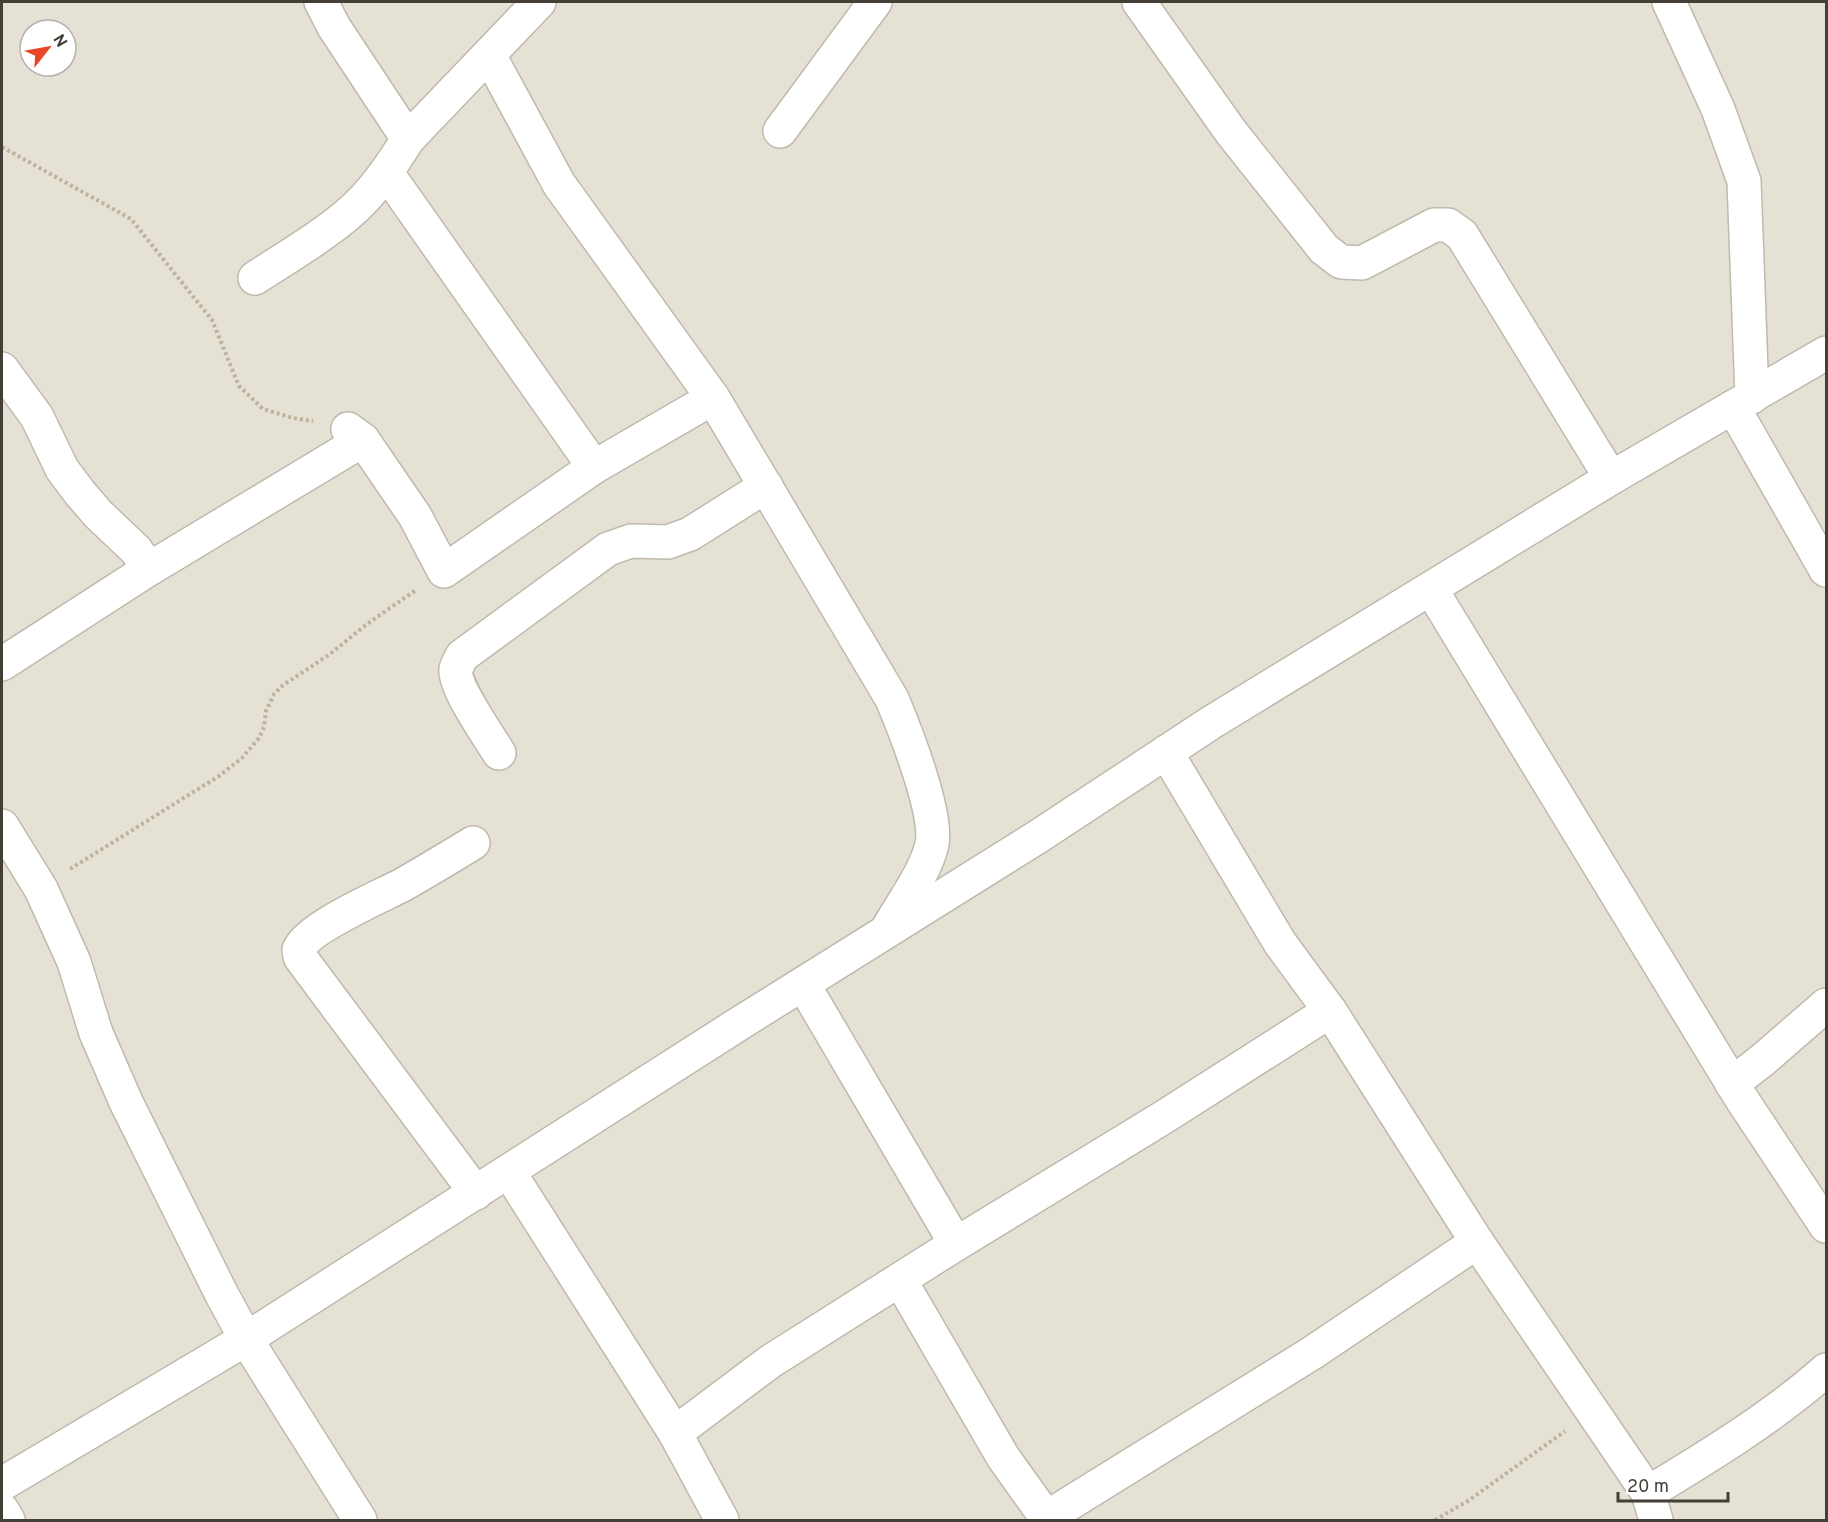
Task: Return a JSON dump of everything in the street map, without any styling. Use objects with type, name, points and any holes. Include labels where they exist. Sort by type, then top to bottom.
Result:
[{"type":"street","points":[[255,279],[363,201],[387,173],[408,139],[539,2]]},
{"type":"street","points":[[780,131],[874,2]]},
{"type":"street","points":[[1139,2],[1231,132],[1323,249],[1332,256],[1341,262],[1362,263],[1434,225],[1448,225],[1462,235],[1611,478]]},
{"type":"street","points":[[1669,2],[1718,108],[1744,181],[1742,402],[1827,570]]},
{"type":"street","points":[[334,10],[408,139]]},
{"type":"street","points":[[489,55],[559,184],[713,398],[892,699],[910,742],[934,828],[931,846],[921,869],[884,934]]},
{"type":"street","points":[[387,173],[594,467]]},
{"type":"street","points":[[2,1484],[246,1339],[1039,836],[1212,722],[1611,478],[1827,353]]},
{"type":"street","points":[[2,369],[36,417],[62,469],[98,514],[136,550],[149,569]]},
{"type":"street","points":[[2,664],[356,434],[415,516],[444,571],[594,467],[713,398]]},
{"type":"street","points":[[499,753],[465,698],[458,682],[455,670],[462,656],[608,549],[631,541],[668,542],[690,534],[766,486]]},
{"type":"street","points":[[1431,589],[1732,1084],[1827,1226]]},
{"type":"street","points":[[1166,752],[1280,943],[1330,1011],[1477,1242],[1593,1412],[1652,1507],[1695,1465],[1792,1398],[1827,1370]]},
{"type":"street","points":[[2,826],[41,890],[74,962],[96,1033],[126,1102],[246,1339],[360,1521]]},
{"type":"street","points":[[473,843],[405,883],[353,909],[305,940],[299,951],[300,957],[476,1193]]},
{"type":"street","points":[[803,984],[956,1244]]},
{"type":"street","points":[[1732,1084],[1827,1005]]},
{"type":"street","points":[[675,1433],[771,1361],[1330,1011]]},
{"type":"street","points":[[509,1172],[675,1433],[722,1521]]},
{"type":"street","points":[[900,1280],[1003,1457],[1047,1519],[1312,1353],[1477,1242]]},
{"type":"street","points":[[2,1510],[8,1521]]},
{"type":"path","points":[[2,147],[131,219],[212,320],[238,386],[262,409],[293,418],[324,422],[356,434]]},
{"type":"path","points":[[41,890],[129,831],[219,776],[242,758],[259,738],[264,727],[266,711],[274,694],[282,686],[444,571]]},
{"type":"path","points":[[1435,1521],[1468,1501],[1593,1412]]},
{"type":"shaded area","points":[[2,2],[1826,2],[1826,1520],[2,1520]]}]
